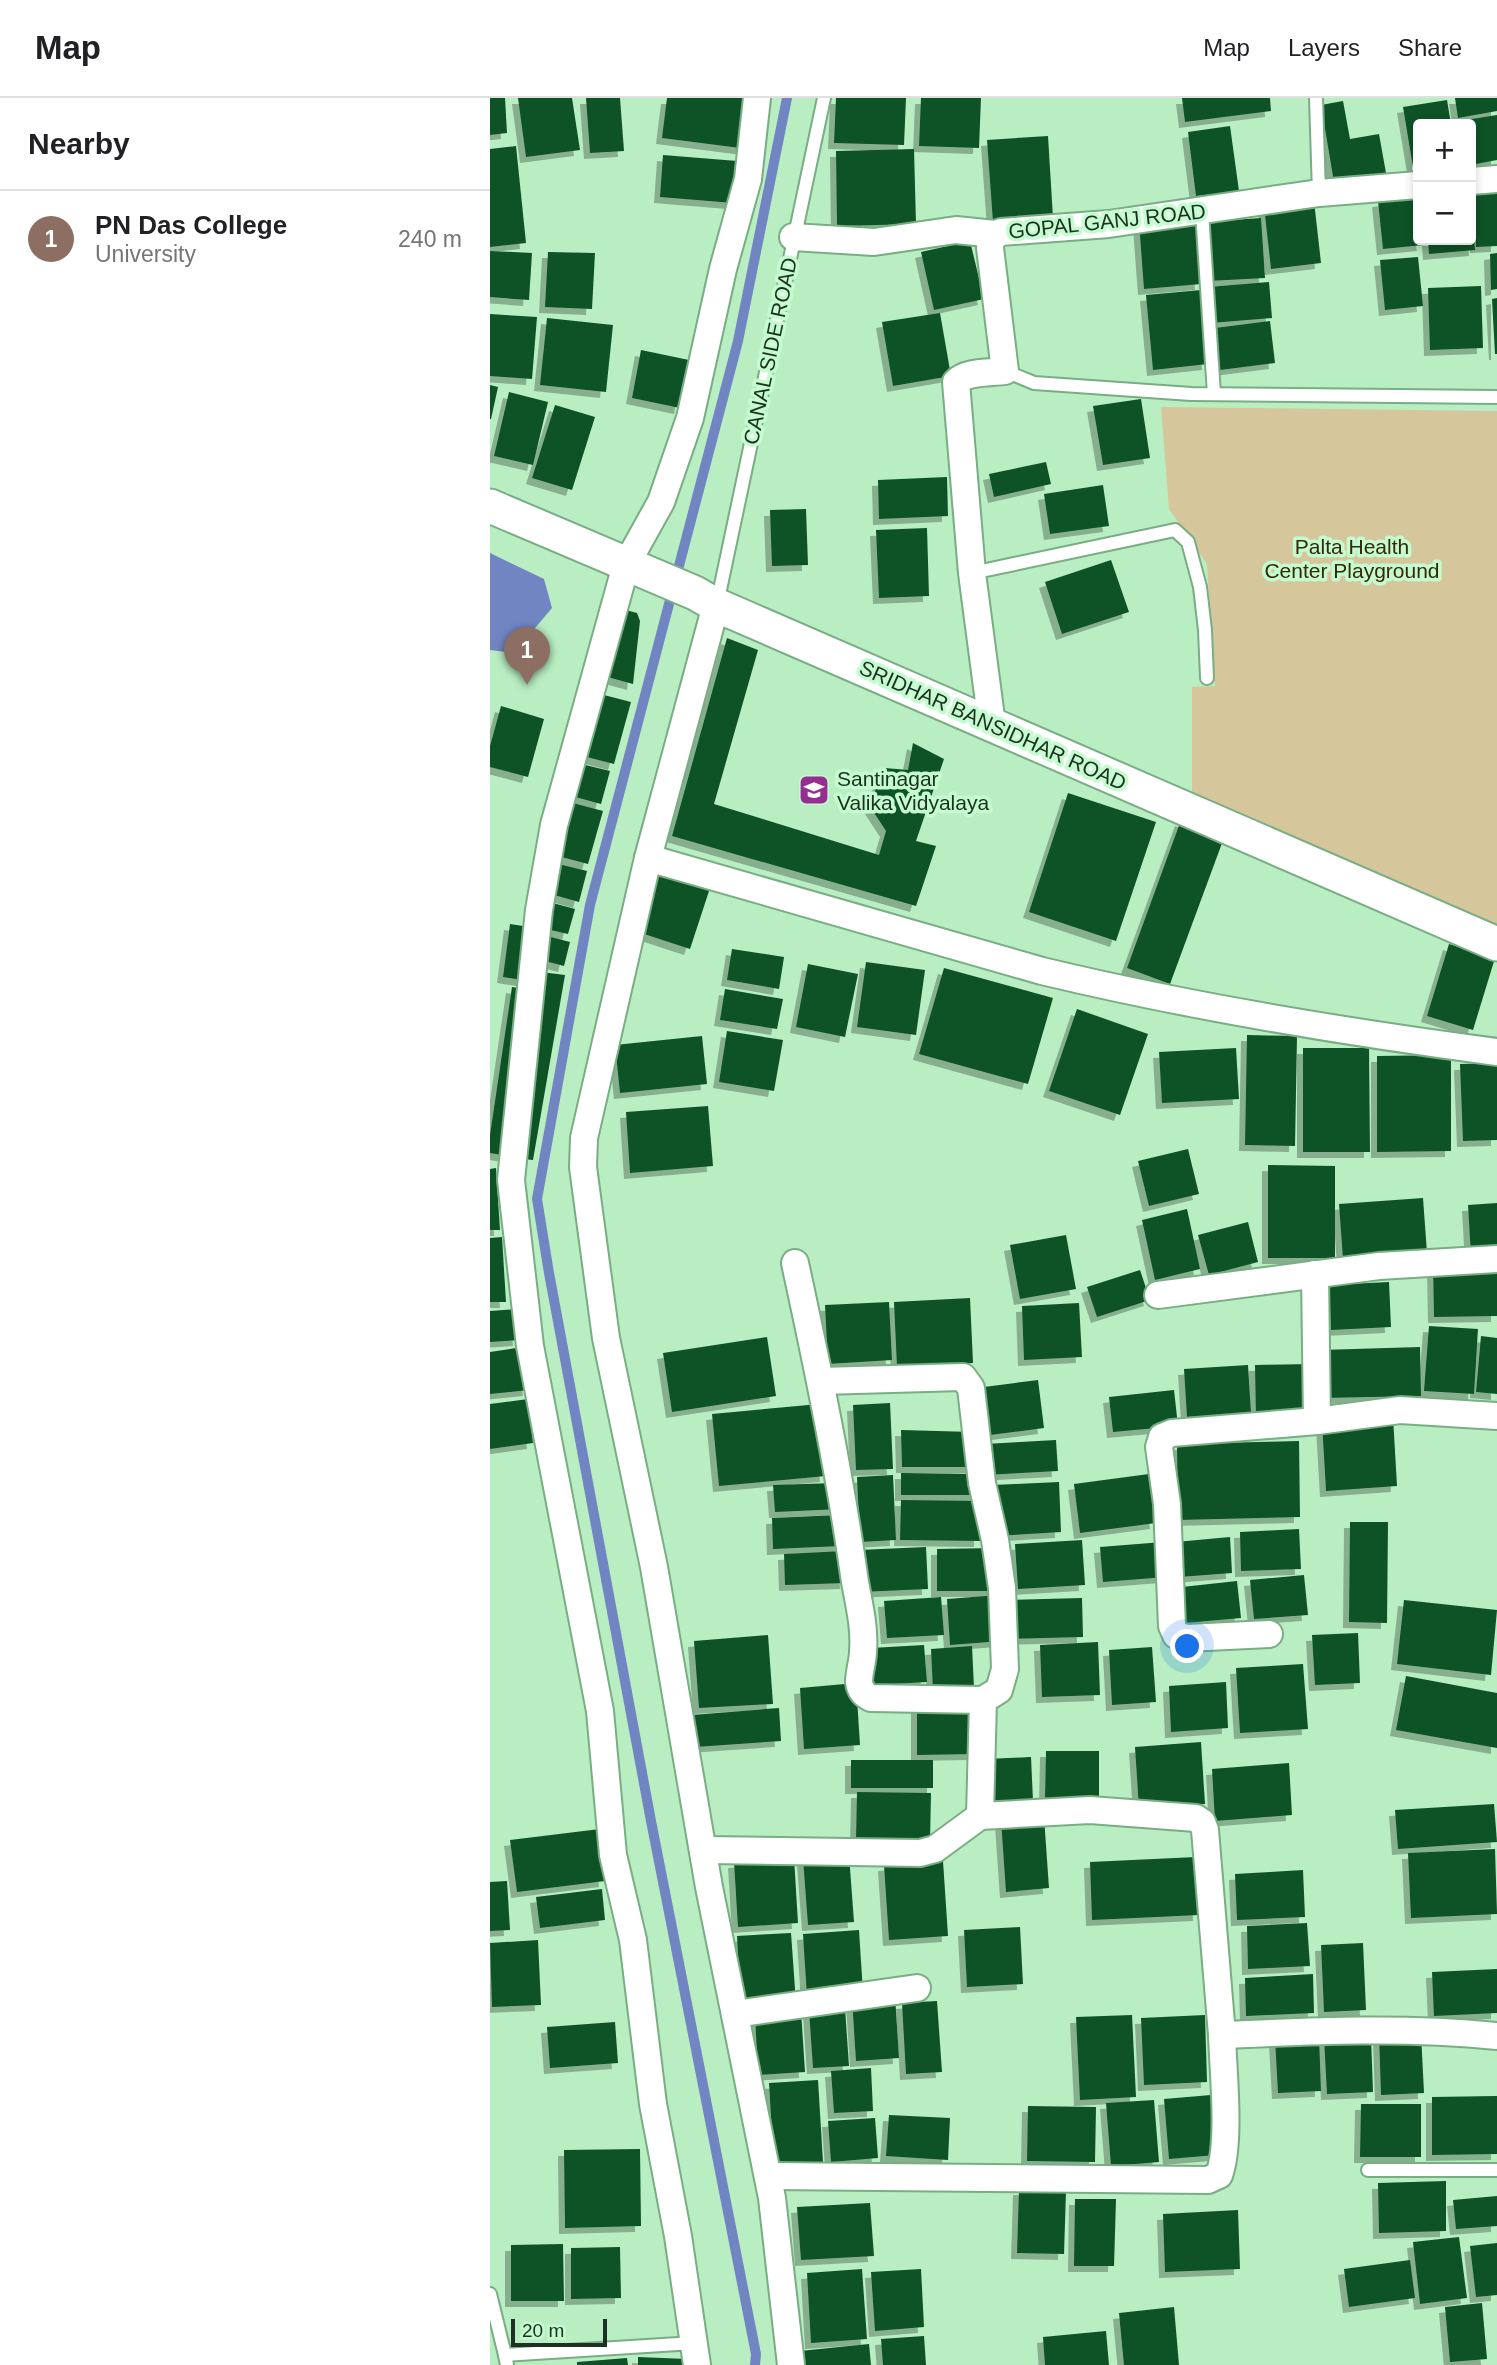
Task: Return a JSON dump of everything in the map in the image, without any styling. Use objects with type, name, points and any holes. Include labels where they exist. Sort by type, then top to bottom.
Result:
[{"type":"street","points":[[695,2354],[678,2236],[653,2104],[634,1940],[613,1855],[600,1711],[530,1346],[511,1180],[539,910],[552,837],[626,565],[661,502],[690,418],[723,269],[748,179],[758,98]]},
{"type":"street","points":[[1476,181],[1497,180]]},
{"type":"street","name":"GOPAL GANJ ROAD","points":[[1005,371],[989,248],[991,237],[995,234],[1109,224],[1319,193],[1413,186]]},
{"type":"street","points":[[793,237],[874,242],[956,230],[995,234]]},
{"type":"street","points":[[992,725],[972,573],[956,382],[966,375],[1005,371]]},
{"type":"street","name":"SRIDHAR BANSIDHAR ROAD","points":[[490,506],[1497,944]]},
{"type":"street","points":[[706,599],[584,1138],[583,1167],[606,1338],[654,1567],[703,1850],[768,2176],[791,2365]]},
{"type":"street","points":[[648,858],[1042,971],[1107,987],[1344,1032],[1497,1052]]},
{"type":"street","points":[[1158,1295],[1379,1265],[1497,1259]]},
{"type":"street","points":[[795,1264],[821,1381],[863,1634],[861,1689],[865,1696],[871,1698],[983,1700],[999,1690],[1005,1669],[1003,1615],[1000,1567],[982,1483],[971,1388],[963,1377],[821,1381]]},
{"type":"street","points":[[1315,1274],[1317,1421]]},
{"type":"street","points":[[1269,1634],[1187,1638],[1176,1635],[1172,1626],[1167,1504],[1159,1447],[1162,1437],[1172,1433],[1317,1421],[1400,1410],[1497,1416]]},
{"type":"street","points":[[980,1816],[983,1700]]},
{"type":"street","points":[[703,1850],[920,1853],[935,1849],[980,1816],[1090,1810],[1196,1818],[1202,1822],[1205,1830],[1222,2035],[1225,2117],[1219,2175],[1208,2180],[768,2176]]},
{"type":"street","points":[[735,2014],[916,1987]]},
{"type":"street","points":[[1222,2035],[1365,2029],[1443,2031],[1497,2036]]},
{"type":"lane","name":"CANAL SIDE ROAD","points":[[706,599],[824,98]]},
{"type":"lane","points":[[1316,98],[1319,193]]},
{"type":"lane","points":[[1202,212],[1213,394]]},
{"type":"lane","points":[[1005,371],[1034,383],[1213,394],[1497,397]]},
{"type":"lane","points":[[972,573],[1175,530],[1188,541],[1199,587],[1205,630],[1207,678]]},
{"type":"lane","points":[[1368,2170],[1497,2170]]},
{"type":"lane","points":[[490,2294],[506,2360],[695,2354]]},
{"type":"green space","name":"Palta Health Center Playground","points":[[1161,407],[1497,411],[1497,937],[1192,799],[1192,687],[1215,686],[1207,564],[1169,509]]},
{"type":"water","points":[[490,553],[544,579],[552,608],[514,653],[490,650]]},
{"type":"building","points":[[490,98],[505,98],[507,133],[490,135]]},
{"type":"building","points":[[518,98],[572,98],[580,150],[526,157]]},
{"type":"building","points":[[586,98],[620,98],[624,151],[590,153]]},
{"type":"building","points":[[667,98],[754,98],[748,149],[662,138]]},
{"type":"building","points":[[836,98],[906,98],[904,145],[834,143]]},
{"type":"building","points":[[921,98],[981,98],[979,148],[919,146]]},
{"type":"building","points":[[1182,98],[1270,98],[1271,111],[1185,122]]},
{"type":"building","points":[[1455,98],[1497,98],[1497,111],[1458,118]]},
{"type":"building","points":[[1447,100],[1450,119],[1413,119],[1413,167],[1403,107]]},
{"type":"building","points":[[1343,101],[1350,139],[1379,134],[1386,173],[1334,182],[1321,105]]},
{"type":"building","points":[[1497,115],[1497,160],[1476,164],[1476,119],[1472,119]]},
{"type":"building","points":[[1230,126],[1239,191],[1196,196],[1188,132]]},
{"type":"building","points":[[1048,136],[1053,218],[993,222],[987,140]]},
{"type":"building","points":[[516,146],[526,243],[490,247],[490,149]]},
{"type":"building","points":[[914,149],[916,224],[837,226],[836,151]]},
{"type":"building","points":[[663,155],[737,161],[733,203],[660,197]]},
{"type":"building","points":[[1497,191],[1497,246],[1476,247],[1476,192]]},
{"type":"building","points":[[1413,197],[1413,245],[1423,245],[1383,249],[1378,201]]},
{"type":"building","points":[[1314,201],[1321,263],[1271,269],[1264,206]]},
{"type":"building","points":[[1195,217],[1201,284],[1144,289],[1139,222]]},
{"type":"building","points":[[1261,218],[1265,278],[1208,281],[1204,222]]},
{"type":"building","points":[[970,241],[984,299],[934,310],[921,252]]},
{"type":"building","points":[[1428,245],[1475,245],[1475,250],[1429,254]]},
{"type":"building","points":[[490,251],[532,253],[529,300],[490,297]]},
{"type":"building","points":[[548,252],[595,253],[592,309],[545,307]]},
{"type":"building","points":[[1497,253],[1497,289],[1491,290],[1490,254]]},
{"type":"building","points":[[1418,257],[1423,306],[1385,310],[1380,260]]},
{"type":"building","points":[[1269,282],[1272,318],[1211,323],[1208,287]]},
{"type":"building","points":[[1481,286],[1483,348],[1430,350],[1428,288]]},
{"type":"building","points":[[1201,290],[1208,364],[1153,370],[1146,295]]},
{"type":"building","points":[[1497,298],[1497,354],[1495,354],[1492,299]]},
{"type":"building","points":[[940,313],[951,376],[893,386],[882,322]]},
{"type":"building","points":[[490,314],[537,317],[532,379],[490,376]]},
{"type":"building","points":[[547,318],[613,325],[606,392],[540,385]]},
{"type":"building","points":[[1270,321],[1275,363],[1220,370],[1215,328]]},
{"type":"building","points":[[641,350],[689,360],[680,408],[632,398]]},
{"type":"building","points":[[490,385],[498,387],[491,419],[490,419]]},
{"type":"building","points":[[509,392],[548,402],[533,465],[494,456]]},
{"type":"building","points":[[1141,399],[1150,458],[1103,465],[1093,406]]},
{"type":"building","points":[[555,405],[595,417],[572,490],[532,478]]},
{"type":"building","points":[[1046,462],[1051,484],[994,497],[989,474]]},
{"type":"building","points":[[947,477],[948,516],[879,519],[878,480]]},
{"type":"building","points":[[1103,485],[1109,526],[1050,534],[1044,494]]},
{"type":"building","points":[[806,509],[808,565],[772,566],[770,510]]},
{"type":"building","points":[[927,528],[929,596],[879,598],[876,530]]},
{"type":"building","points":[[1111,560],[1129,612],[1062,634],[1045,582]]},
{"type":"building","points":[[622,609],[637,613],[640,621],[633,684],[604,676]]},
{"type":"building","points":[[727,638],[758,650],[714,804],[879,855],[886,831],[869,805],[885,768],[908,770],[913,743],[944,759],[916,841],[936,846],[916,906],[672,836]]},
{"type":"building","points":[[600,694],[631,702],[614,764],[583,756]]},
{"type":"building","points":[[501,706],[544,719],[528,777],[490,767],[490,746]]},
{"type":"building","points":[[577,763],[610,771],[601,804],[568,795]]},
{"type":"building","points":[[1068,793],[1156,822],[1116,941],[1029,912]]},
{"type":"building","points":[[569,802],[603,811],[588,864],[554,855]]},
{"type":"building","points":[[1181,820],[1225,835],[1170,984],[1127,968]]},
{"type":"building","points":[[555,863],[587,871],[579,902],[547,893]]},
{"type":"building","points":[[658,871],[710,888],[690,949],[638,932]]},
{"type":"building","points":[[549,902],[575,909],[568,934],[542,928]]},
{"type":"building","points":[[510,924],[536,928],[529,981],[503,977]]},
{"type":"building","points":[[543,935],[570,942],[564,966],[537,959]]},
{"type":"building","points":[[1449,944],[1495,958],[1473,1030],[1427,1016]]},
{"type":"building","points":[[732,949],[784,957],[779,989],[727,980]]},
{"type":"building","points":[[866,962],[925,970],[916,1035],[857,1027]]},
{"type":"building","points":[[808,964],[858,974],[845,1037],[796,1027]]},
{"type":"building","points":[[944,968],[1053,998],[1028,1084],[919,1054]]},
{"type":"building","points":[[541,972],[565,975],[533,1160],[515,1158]]},
{"type":"building","points":[[512,987],[530,990],[507,1156],[490,1153],[490,1135]]},
{"type":"building","points":[[725,989],[783,999],[777,1029],[720,1020]]},
{"type":"building","points":[[1077,1009],[1148,1034],[1120,1115],[1049,1091]]},
{"type":"building","points":[[727,1031],[783,1040],[774,1091],[719,1082]]},
{"type":"building","points":[[1247,1035],[1297,1036],[1295,1146],[1245,1145]]},
{"type":"building","points":[[702,1036],[707,1084],[620,1093],[615,1045]]},
{"type":"building","points":[[1236,1048],[1239,1099],[1162,1103],[1159,1052]]},
{"type":"building","points":[[1303,1048],[1369,1048],[1370,1152],[1303,1152]]},
{"type":"building","points":[[1451,1055],[1451,1151],[1377,1152],[1377,1056]]},
{"type":"building","points":[[1497,1063],[1497,1140],[1463,1141],[1460,1064]]},
{"type":"building","points":[[708,1106],[713,1166],[630,1173],[626,1112]]},
{"type":"building","points":[[1188,1149],[1199,1194],[1149,1206],[1138,1161]]},
{"type":"building","points":[[1268,1165],[1335,1166],[1335,1258],[1268,1258]]},
{"type":"building","points":[[496,1168],[500,1230],[490,1230],[490,1169]]},
{"type":"building","points":[[1423,1198],[1427,1253],[1343,1259],[1339,1204]]},
{"type":"building","points":[[1497,1203],[1497,1254],[1471,1256],[1468,1205]]},
{"type":"building","points":[[1187,1209],[1200,1269],[1155,1280],[1142,1220]]},
{"type":"building","points":[[1248,1222],[1258,1262],[1209,1275],[1198,1235]]},
{"type":"building","points":[[1066,1235],[1076,1289],[1020,1299],[1010,1245]]},
{"type":"building","points":[[502,1237],[506,1302],[490,1302],[490,1238]]},
{"type":"building","points":[[1497,1263],[1497,1316],[1434,1317],[1433,1265]]},
{"type":"building","points":[[1140,1270],[1150,1300],[1097,1317],[1087,1287]]},
{"type":"building","points":[[1389,1282],[1391,1327],[1331,1330],[1329,1285]]},
{"type":"building","points":[[970,1298],[973,1363],[897,1367],[894,1302]]},
{"type":"building","points":[[889,1302],[892,1360],[828,1364],[825,1305]]},
{"type":"building","points":[[1079,1303],[1082,1357],[1024,1360],[1022,1306]]},
{"type":"building","points":[[517,1309],[519,1340],[490,1342],[490,1311]]},
{"type":"building","points":[[1429,1326],[1478,1329],[1474,1394],[1424,1391]]},
{"type":"building","points":[[1481,1336],[1497,1338],[1497,1394],[1476,1392]]},
{"type":"building","points":[[767,1337],[776,1396],[672,1412],[663,1353]]},
{"type":"building","points":[[523,1347],[529,1390],[490,1394],[490,1352]]},
{"type":"building","points":[[1420,1347],[1421,1396],[1322,1398],[1321,1350]]},
{"type":"building","points":[[1311,1364],[1312,1418],[1256,1420],[1255,1365]]},
{"type":"building","points":[[1248,1365],[1251,1413],[1187,1417],[1184,1369]]},
{"type":"building","points":[[1038,1380],[1044,1428],[990,1435],[984,1387]]},
{"type":"building","points":[[1174,1390],[1178,1426],[1113,1432],[1109,1397]]},
{"type":"building","points":[[528,1399],[533,1443],[490,1449],[490,1404]]},
{"type":"building","points":[[890,1403],[893,1469],[856,1470],[853,1405]]},
{"type":"building","points":[[819,1404],[826,1476],[719,1486],[712,1414]]},
{"type":"building","points":[[1393,1417],[1397,1486],[1326,1491],[1322,1422]]},
{"type":"building","points":[[901,1430],[973,1432],[976,1467],[902,1467]]},
{"type":"building","points":[[1056,1440],[1058,1471],[986,1475],[985,1444]]},
{"type":"building","points":[[1299,1441],[1300,1517],[1178,1520],[1177,1444]]},
{"type":"building","points":[[901,1473],[977,1474],[977,1495],[901,1495]]},
{"type":"building","points":[[1149,1474],[1156,1523],[1080,1533],[1074,1484]]},
{"type":"building","points":[[893,1475],[896,1540],[860,1542],[857,1477]]},
{"type":"building","points":[[1059,1482],[1061,1532],[996,1536],[993,1485]]},
{"type":"building","points":[[836,1483],[841,1509],[775,1512],[773,1485]]},
{"type":"building","points":[[901,1500],[981,1501],[980,1541],[900,1540]]},
{"type":"building","points":[[839,1515],[841,1546],[773,1549],[772,1518]]},
{"type":"building","points":[[1350,1522],[1388,1522],[1387,1623],[1349,1622]]},
{"type":"building","points":[[1299,1529],[1301,1569],[1241,1571],[1240,1532]]},
{"type":"building","points":[[1230,1537],[1232,1573],[1179,1577],[1176,1542]]},
{"type":"building","points":[[1082,1540],[1085,1585],[1018,1589],[1015,1544]]},
{"type":"building","points":[[1163,1542],[1166,1577],[1103,1582],[1100,1547]]},
{"type":"building","points":[[926,1547],[928,1589],[860,1592],[859,1550]]},
{"type":"building","points":[[996,1548],[996,1591],[937,1591],[937,1549]]},
{"type":"building","points":[[844,1551],[846,1583],[785,1585],[784,1554]]},
{"type":"building","points":[[1304,1575],[1308,1615],[1254,1619],[1250,1580]]},
{"type":"building","points":[[1237,1581],[1241,1618],[1185,1623],[1182,1587]]},
{"type":"building","points":[[999,1595],[1002,1641],[950,1645],[947,1599]]},
{"type":"building","points":[[941,1597],[944,1635],[887,1638],[884,1601]]},
{"type":"building","points":[[1082,1598],[1083,1637],[1006,1639],[1005,1600]]},
{"type":"building","points":[[1404,1600],[1497,1610],[1491,1675],[1397,1664]]},
{"type":"building","points":[[1358,1633],[1360,1683],[1315,1685],[1312,1635]]},
{"type":"building","points":[[768,1635],[773,1704],[699,1708],[694,1641]]},
{"type":"building","points":[[1098,1642],[1100,1695],[1042,1697],[1040,1645]]},
{"type":"building","points":[[924,1645],[927,1682],[874,1685],[871,1648]]},
{"type":"building","points":[[972,1646],[974,1688],[933,1691],[931,1649]]},
{"type":"building","points":[[1152,1647],[1156,1702],[1112,1705],[1109,1650]]},
{"type":"building","points":[[1303,1664],[1308,1729],[1240,1733],[1236,1668]]},
{"type":"building","points":[[1406,1676],[1497,1693],[1497,1748],[1396,1730]]},
{"type":"building","points":[[1226,1682],[1228,1728],[1171,1732],[1169,1686]]},
{"type":"building","points":[[856,1683],[860,1745],[804,1749],[800,1688]]},
{"type":"building","points":[[917,1705],[975,1705],[975,1754],[917,1755]]},
{"type":"building","points":[[779,1708],[781,1741],[695,1747],[692,1715]]},
{"type":"building","points":[[1201,1742],[1205,1804],[1139,1808],[1135,1747]]},
{"type":"building","points":[[1046,1751],[1099,1751],[1099,1801],[1045,1800]]},
{"type":"building","points":[[1031,1757],[1033,1801],[988,1803],[986,1759]]},
{"type":"building","points":[[851,1760],[933,1760],[933,1788],[851,1788]]},
{"type":"building","points":[[1289,1763],[1292,1815],[1215,1821],[1212,1769]]},
{"type":"building","points":[[857,1792],[931,1793],[930,1842],[856,1840]]},
{"type":"building","points":[[1494,1804],[1497,1842],[1398,1849],[1395,1810]]},
{"type":"building","points":[[1044,1817],[1049,1888],[1006,1892],[1001,1820]]},
{"type":"building","points":[[600,1829],[605,1881],[517,1892],[510,1840]]},
{"type":"building","points":[[1495,1849],[1497,1914],[1411,1918],[1408,1853]]},
{"type":"building","points":[[849,1855],[854,1922],[808,1925],[803,1859]]},
{"type":"building","points":[[1196,1857],[1199,1915],[1092,1920],[1090,1862]]},
{"type":"building","points":[[794,1858],[798,1923],[738,1927],[734,1862]]},
{"type":"building","points":[[943,1861],[948,1936],[889,1940],[884,1865]]},
{"type":"building","points":[[1303,1870],[1305,1917],[1237,1920],[1235,1874]]},
{"type":"building","points":[[507,1881],[510,1930],[490,1931],[490,1882]]},
{"type":"building","points":[[602,1889],[605,1920],[540,1928],[536,1897]]},
{"type":"building","points":[[1307,1923],[1310,1966],[1248,1969],[1247,1926]]},
{"type":"building","points":[[1020,1927],[1023,1984],[967,1987],[964,1930]]},
{"type":"building","points":[[859,1930],[863,1993],[807,1997],[803,1934]]},
{"type":"building","points":[[791,1933],[796,2003],[741,2007],[737,1936]]},
{"type":"building","points":[[538,1940],[541,2005],[492,2007],[490,1943]]},
{"type":"building","points":[[1363,1943],[1366,2010],[1324,2012],[1321,1945]]},
{"type":"building","points":[[1497,1969],[1497,2013],[1434,2016],[1432,1972]]},
{"type":"building","points":[[1313,1974],[1314,2013],[1246,2016],[1245,1978]]},
{"type":"building","points":[[895,1995],[899,2058],[856,2061],[852,1999]]},
{"type":"building","points":[[937,2001],[942,2072],[906,2074],[902,2003]]},
{"type":"building","points":[[845,2008],[849,2066],[813,2068],[809,2010]]},
{"type":"building","points":[[801,2011],[805,2072],[758,2075],[755,2014]]},
{"type":"building","points":[[1132,2015],[1136,2097],[1080,2100],[1076,2017]]},
{"type":"building","points":[[1205,2015],[1207,2082],[1144,2085],[1141,2018]]},
{"type":"building","points":[[615,2022],[618,2063],[550,2068],[547,2027]]},
{"type":"building","points":[[1421,2033],[1424,2093],[1381,2095],[1379,2035]]},
{"type":"building","points":[[1371,2036],[1373,2092],[1327,2094],[1324,2038]]},
{"type":"building","points":[[1319,2037],[1321,2091],[1278,2093],[1275,2039]]},
{"type":"building","points":[[871,2068],[873,2111],[834,2113],[831,2071]]},
{"type":"building","points":[[818,2080],[823,2162],[774,2166],[769,2083]]},
{"type":"building","points":[[1211,2095],[1216,2155],[1169,2159],[1164,2099]]},
{"type":"building","points":[[1497,2096],[1497,2154],[1432,2155],[1432,2097]]},
{"type":"building","points":[[1154,2100],[1159,2162],[1111,2166],[1106,2103]]},
{"type":"building","points":[[1361,2104],[1421,2104],[1421,2157],[1360,2157]]},
{"type":"building","points":[[1028,2106],[1096,2107],[1095,2162],[1027,2161]]},
{"type":"building","points":[[889,2115],[950,2118],[948,2160],[886,2156]]},
{"type":"building","points":[[875,2118],[878,2158],[831,2162],[828,2121]]},
{"type":"building","points":[[640,2149],[641,2226],[565,2228],[564,2150]]},
{"type":"building","points":[[1446,2181],[1446,2231],[1379,2233],[1378,2183]]},
{"type":"building","points":[[1019,2189],[1066,2191],[1064,2254],[1017,2253]]},
{"type":"building","points":[[1497,2196],[1497,2226],[1456,2229],[1453,2200]]},
{"type":"building","points":[[1075,2199],[1116,2199],[1114,2266],[1074,2266]]},
{"type":"building","points":[[870,2203],[874,2256],[801,2260],[797,2207]]},
{"type":"building","points":[[1238,2210],[1240,2269],[1165,2272],[1163,2214]]},
{"type":"building","points":[[1459,2237],[1467,2298],[1420,2304],[1413,2242]]},
{"type":"building","points":[[1497,2243],[1497,2295],[1476,2297],[1470,2246]]},
{"type":"building","points":[[563,2244],[564,2301],[511,2301],[511,2245]]},
{"type":"building","points":[[620,2247],[621,2298],[571,2299],[571,2248]]},
{"type":"building","points":[[1410,2260],[1415,2298],[1349,2307],[1344,2269]]},
{"type":"building","points":[[862,2269],[867,2339],[811,2343],[807,2273]]},
{"type":"building","points":[[921,2269],[924,2327],[875,2331],[871,2272]]},
{"type":"building","points":[[1482,2303],[1487,2359],[1450,2362],[1445,2307]]},
{"type":"building","points":[[1174,2307],[1179,2365],[1124,2365],[1119,2313]]},
{"type":"building","points":[[1106,2331],[1109,2365],[1045,2365],[1043,2337]]},
{"type":"building","points":[[924,2336],[926,2365],[883,2365],[881,2339]]},
{"type":"building","points":[[869,2344],[871,2365],[802,2365],[800,2351]]},
{"type":"building","points":[[638,2357],[687,2359],[687,2365],[638,2365]]},
{"type":"building","points":[[627,2358],[628,2365],[577,2365],[577,2362]]},
{"type":"waterway","points":[[755,2365],[756,2354],[651,1821],[537,1199],[590,905],[738,341],[787,98]]},
{"type":"place","name":"PN Das College","points":[[527,685]]},
{"type":"place","name":"Santinagar Valika Vidyalaya","points":[[814,790]]}]
